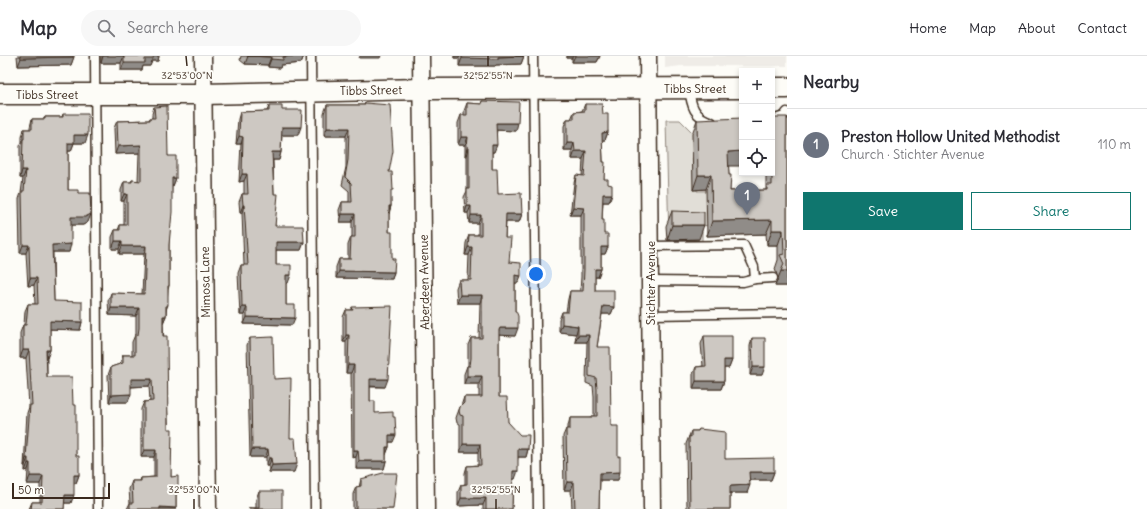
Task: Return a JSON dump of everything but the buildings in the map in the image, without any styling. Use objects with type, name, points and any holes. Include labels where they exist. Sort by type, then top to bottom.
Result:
[{"type":"street","name":"Mimosa Lane","points":[[203,56],[208,509]]},
{"type":"street","name":"Aberdeen Avenue","points":[[421,56],[426,509]]},
{"type":"street","name":"Stichter Avenue","points":[[648,56],[652,509]]},
{"type":"street","name":"Tibbs Street","points":[[0,94],[203,94],[422,89],[533,90],[739,88]]},
{"type":"street","points":[[775,88],[787,88]]},
{"type":"lane","points":[[95,56],[98,509]]},
{"type":"lane","points":[[311,56],[316,509]]},
{"type":"lane","points":[[533,56],[538,509]]},
{"type":"lane","points":[[688,88],[691,105],[696,115],[703,120],[719,122]]},
{"type":"lane","points":[[775,119],[784,116],[787,112]]},
{"type":"lane","points":[[649,246],[744,245],[754,267],[755,278]]},
{"type":"lane","points":[[650,280],[743,282],[755,278],[773,278]]},
{"type":"lane","points":[[650,315],[787,314]]},
{"type":"shaded area","points":[[665,56],[787,56],[787,66],[681,66],[665,68]]},
{"type":"shaded area","points":[[666,120],[680,120],[694,134],[697,191],[709,191],[710,225],[702,226],[702,241],[669,241]]},
{"type":"place","name":"Preston Hollow United Methodist","points":[[747,215]]}]
